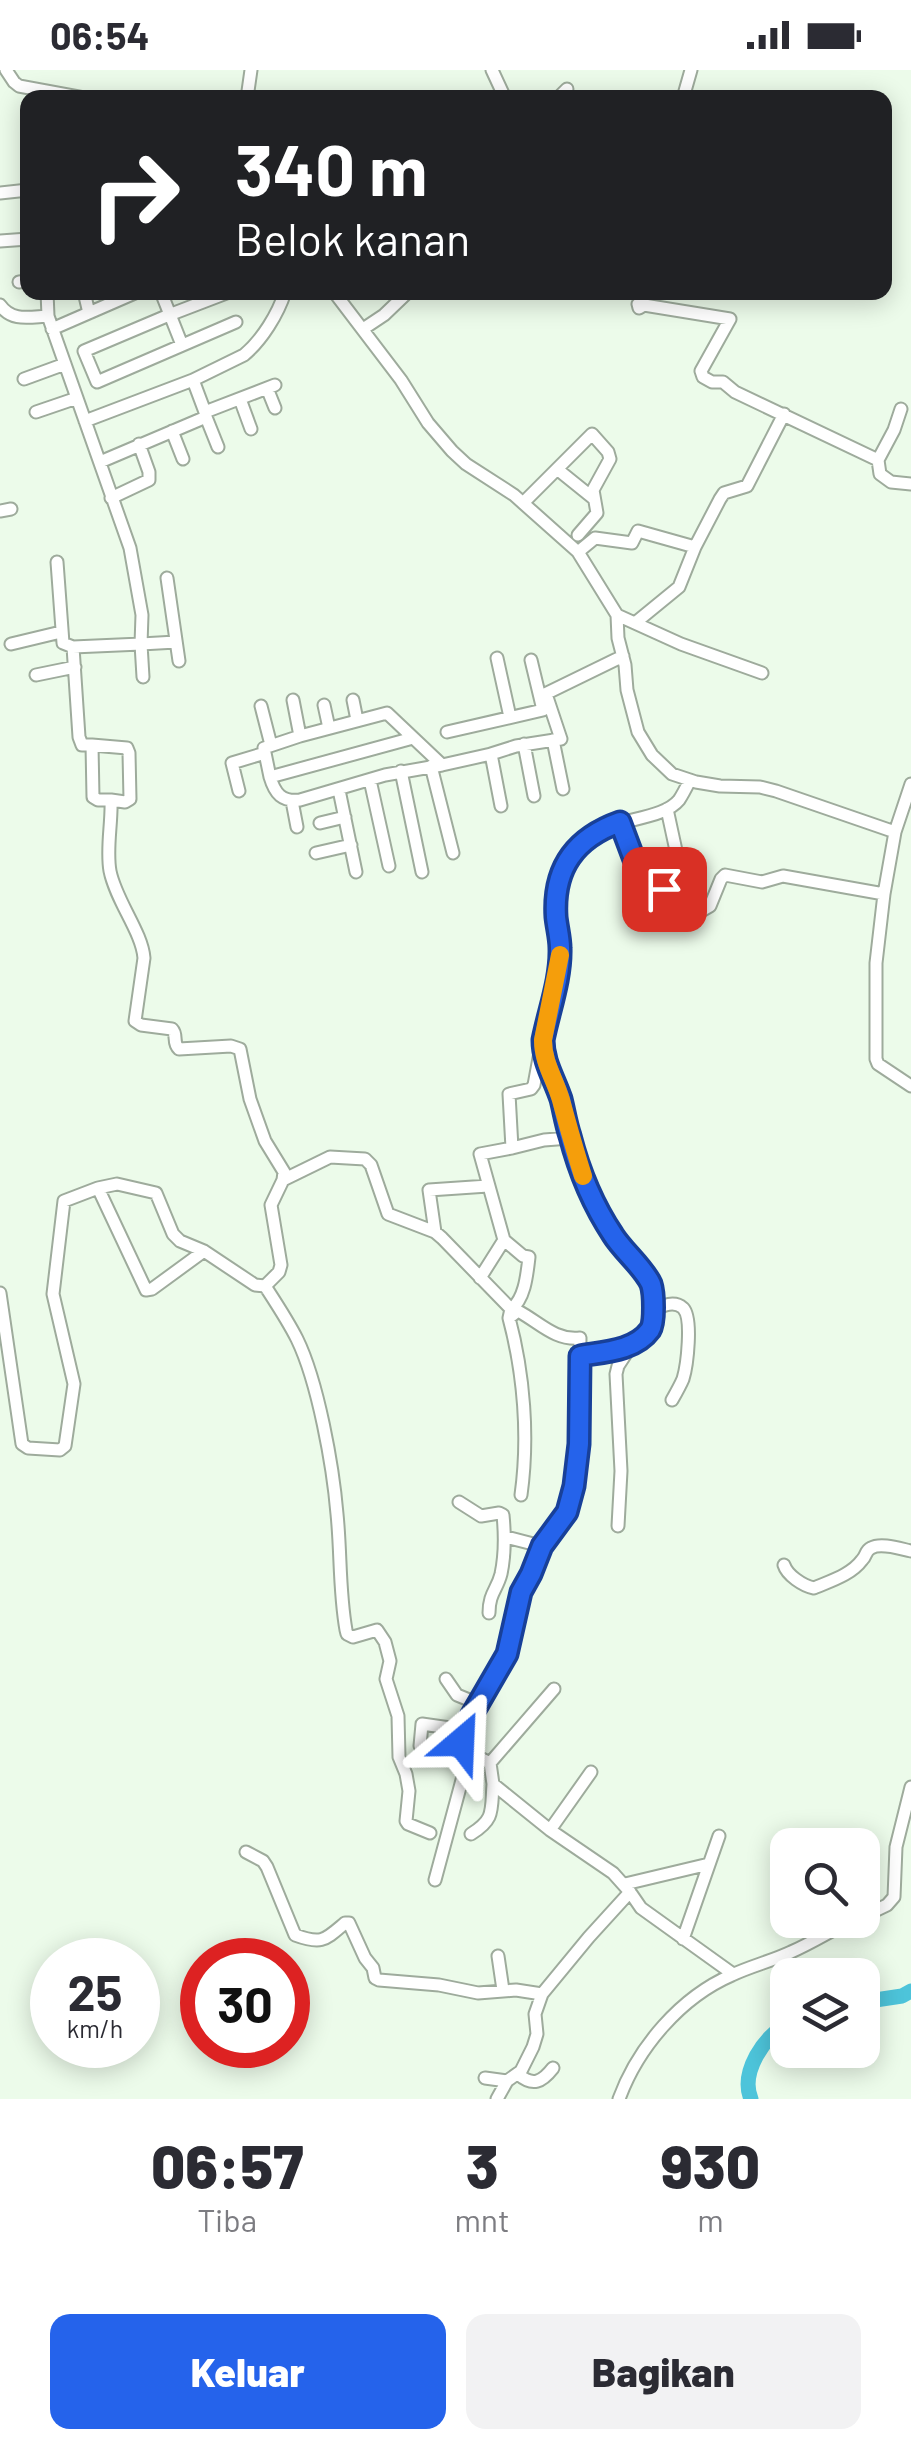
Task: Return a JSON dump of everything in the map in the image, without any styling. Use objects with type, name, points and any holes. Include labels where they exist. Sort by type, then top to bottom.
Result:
[{"type":"street","points":[[6,70],[16,84],[27,90]]},
{"type":"street","points":[[47,300],[50,323],[130,548],[142,615],[144,677]]},
{"type":"street","points":[[86,300],[88,313]]},
{"type":"street","points":[[0,305],[10,316],[50,323],[118,300]]},
{"type":"street","points":[[164,300],[182,345]]},
{"type":"street","points":[[209,300],[84,352],[97,382],[236,322]]},
{"type":"street","points":[[85,421],[193,380],[244,355],[268,326],[282,300]]},
{"type":"street","points":[[340,300],[401,380],[428,424],[452,451],[524,503],[578,552],[617,615],[627,690],[638,732],[672,774],[720,786],[776,791],[895,832]]},
{"type":"street","points":[[364,329],[400,300]]},
{"type":"street","points":[[638,304],[639,308],[644,304],[730,319],[701,370],[702,377],[723,382],[735,392],[878,460]]},
{"type":"street","points":[[24,379],[64,364]]},
{"type":"street","points":[[193,380],[218,447]]},
{"type":"street","points":[[100,462],[271,387],[275,408]]},
{"type":"street","points":[[36,412],[77,398]]},
{"type":"street","points":[[240,399],[251,430]]},
{"type":"street","points":[[901,409],[878,460],[878,470],[890,482],[911,484]]},
{"type":"street","points":[[635,623],[679,588],[724,492],[746,486],[784,414]]},
{"type":"street","points":[[172,431],[183,460]]},
{"type":"street","points":[[524,503],[592,434],[610,457],[596,482],[593,498]]},
{"type":"street","points":[[112,498],[148,480],[140,444]]},
{"type":"street","points":[[557,469],[596,503],[596,513],[578,535]]},
{"type":"street","points":[[578,552],[595,538],[632,543],[638,532],[695,548]]},
{"type":"street","points":[[56,562],[62,643],[73,647],[176,642]]},
{"type":"street","points":[[167,578],[179,661]]},
{"type":"street","points":[[617,615],[680,644],[762,673]]},
{"type":"street","points":[[11,644],[61,632]]},
{"type":"street","points":[[73,647],[79,737],[82,744],[127,748],[130,799],[125,802],[93,797],[92,745]]},
{"type":"street","points":[[543,696],[623,656]]},
{"type":"street","points":[[497,658],[510,717]]},
{"type":"street","points":[[262,706],[270,777],[276,793],[292,801],[401,771],[561,739],[531,660]]},
{"type":"street","points":[[36,675],[75,667]]},
{"type":"street","points":[[448,732],[543,710],[543,696]]},
{"type":"street","points":[[293,700],[300,736]]},
{"type":"street","points":[[353,700],[357,720]]},
{"type":"street","points":[[324,705],[330,728]]},
{"type":"street","points":[[239,790],[232,763],[300,736],[387,713],[437,766],[452,853]]},
{"type":"street","points":[[270,777],[413,738]]},
{"type":"street","points":[[553,740],[563,789]]},
{"type":"street","points":[[524,744],[534,796]]},
{"type":"street","points":[[491,754],[501,806]]},
{"type":"street","points":[[401,771],[422,872]]},
{"type":"street","points":[[370,780],[389,866]]},
{"type":"street","points":[[512,1148],[509,1094],[532,1089],[534,1084],[559,968],[556,918],[559,879],[565,864],[583,840],[602,829],[667,809],[678,800],[690,780]]},
{"type":"street","points":[[911,784],[895,832],[876,963],[876,1059],[881,1067],[911,1086]]},
{"type":"street","points":[[339,790],[356,872]]},
{"type":"street","points":[[111,800],[109,868],[121,905],[144,949],[135,1021],[142,1026],[174,1030],[177,1047],[182,1049],[240,1049],[250,1099],[265,1141],[284,1172],[271,1206],[279,1272],[265,1286]]},
{"type":"street","points":[[292,801],[297,826]]},
{"type":"street","points":[[667,809],[688,906],[694,910],[710,906],[725,875],[762,882],[783,876],[884,894]]},
{"type":"street","points":[[320,823],[345,817]]},
{"type":"street","points":[[620,822],[650,889],[683,883]]},
{"type":"street","points":[[316,853],[351,845]]},
{"type":"street","points":[[543,1040],[547,1066],[560,1096],[586,1186],[614,1239],[651,1285],[652,1326],[631,1346],[616,1374],[621,1444],[618,1526]]},
{"type":"street","points":[[510,1314],[517,1306],[529,1258],[504,1240],[480,1154],[570,1138]]},
{"type":"street","points":[[283,1180],[330,1157],[362,1157],[372,1165],[388,1214],[435,1232],[510,1314],[522,1388],[521,1495]]},
{"type":"street","points":[[0,1293],[22,1444],[28,1448],[63,1450],[74,1384],[54,1298],[64,1200],[116,1184],[156,1193],[174,1236],[256,1285],[265,1286]]},
{"type":"street","points":[[435,1232],[430,1190],[488,1186]]},
{"type":"street","points":[[98,1188],[146,1290],[204,1251]]},
{"type":"street","points":[[480,1278],[504,1240]]},
{"type":"street","points":[[265,1286],[298,1341],[320,1414],[334,1487],[347,1634],[353,1637],[377,1630],[385,1642],[390,1660],[386,1680],[398,1716],[399,1757],[409,1791],[406,1821],[430,1833]]},
{"type":"street","points":[[653,1310],[664,1304],[678,1305],[687,1318],[686,1369],[672,1400]]},
{"type":"street","points":[[490,1763],[469,1754],[461,1742],[464,1730],[507,1654],[521,1592],[542,1546],[567,1512],[579,1444],[580,1338],[573,1340],[550,1333],[518,1311],[510,1314]]},
{"type":"street","points":[[580,1356],[631,1346]]},
{"type":"street","points":[[459,1502],[481,1516],[503,1514],[506,1538],[501,1575],[489,1598],[489,1613]]},
{"type":"street","points":[[506,1538],[542,1546]]},
{"type":"street","points":[[784,1565],[806,1586],[814,1588],[849,1572],[873,1547],[911,1551]]},
{"type":"street","points":[[446,1679],[458,1695],[479,1704]]},
{"type":"street","points":[[470,1834],[491,1816],[490,1763],[554,1690]]},
{"type":"street","points":[[420,1746],[422,1724],[464,1730]]},
{"type":"street","points":[[435,1880],[469,1754]]},
{"type":"street","points":[[550,1830],[591,1772]]},
{"type":"street","points":[[493,1784],[550,1830],[613,1872],[641,1908],[732,1974]]},
{"type":"street","points":[[880,1909],[894,1897],[896,1846],[911,1787]]},
{"type":"street","points":[[684,1939],[720,1836]]},
{"type":"street","points":[[246,1852],[267,1867],[295,1935],[318,1942],[349,1923],[379,1980],[482,1993],[503,1990],[542,1994]]},
{"type":"street","points":[[497,2099],[527,2060],[537,2034],[535,2014],[542,1994],[627,1888],[707,1870]]},
{"type":"street","points":[[619,2099],[626,2078],[663,2027],[706,1989],[817,1938]]},
{"type":"street","points":[[498,1956],[503,1990]]},
{"type":"street","points":[[485,2078],[543,2081],[552,2068]]},
{"type":"waterway","points":[[880,1999],[911,1991]]},
{"type":"waterway","points":[[751,2099],[748,2089],[752,2067],[770,2038]]},
{"type":"slow traffic","points":[[560,955],[543,1050],[583,1176]]},
{"type":"route","points":[[461,1742],[466,1725],[507,1654],[521,1592],[542,1546],[567,1512],[579,1444],[580,1356],[631,1346],[648,1332],[654,1319],[651,1285],[614,1239],[586,1186],[543,1050],[559,968],[559,879],[583,840],[620,822],[650,889],[664,889]]}]
